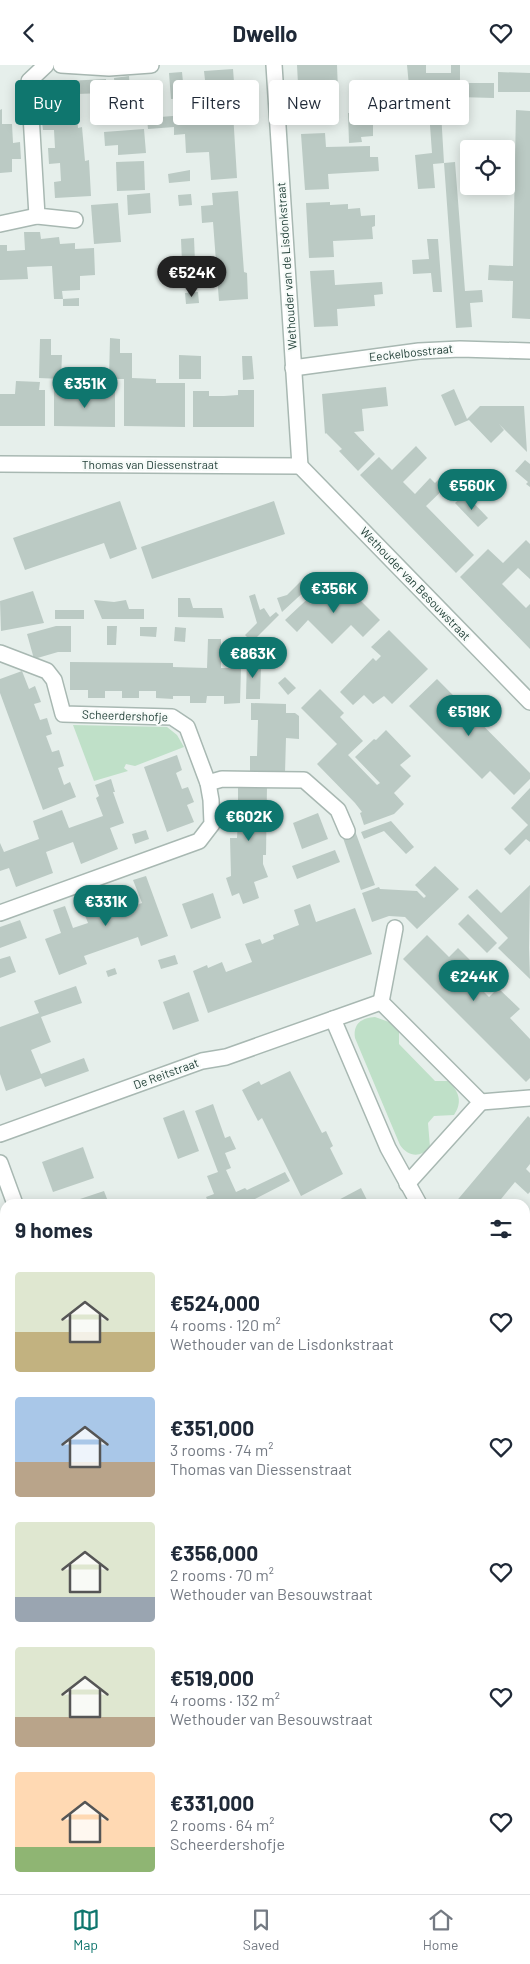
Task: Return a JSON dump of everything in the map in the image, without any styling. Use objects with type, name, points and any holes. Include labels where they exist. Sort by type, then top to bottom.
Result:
[{"type":"street","points":[[36,216],[29,81],[46,65]]},
{"type":"street","points":[[61,65],[108,68],[151,65]]},
{"type":"street","name":"Wethouder van de Lisdonkstraat","points":[[274,65],[300,466]]},
{"type":"street","points":[[0,224],[36,216],[75,220]]},
{"type":"street","name":"Eeckelbosstraat","points":[[293,368],[419,351],[460,349],[530,351]]},
{"type":"street","name":"Thomas van Diessenstraat","points":[[0,464],[300,466]]},
{"type":"street","name":"Wethouder van Besouwstraat","points":[[300,466],[530,702]]},
{"type":"street","name":"Scheerdershofje","points":[[0,653],[47,671],[54,680],[63,713],[172,717],[187,727],[208,783],[212,800],[212,824],[199,841],[0,913]]},
{"type":"street","points":[[208,783],[222,779],[304,780],[338,810],[347,831]]},
{"type":"street","points":[[395,928],[381,1002],[481,1102]]},
{"type":"street","name":"De Reitstraat","points":[[0,1134],[202,1061],[226,1057],[381,1002]]},
{"type":"street","points":[[333,1019],[388,1148],[416,1199]]},
{"type":"street","points":[[408,1184],[481,1102],[530,1098]]},
{"type":"street","points":[[0,1163],[13,1199]]},
{"type":"green space","points":[[73,725],[167,727],[177,735],[184,747],[135,766],[126,764],[124,768],[128,771],[94,781]]},
{"type":"green space","points":[[375,1017],[389,1022],[399,1031],[399,1044],[435,1081],[448,1081],[457,1093],[459,1101],[454,1115],[434,1116],[428,1123],[430,1147],[423,1153],[411,1154],[400,1145],[355,1038],[355,1029],[359,1022]]},
{"type":"building","points":[[297,65],[337,65],[338,80],[298,80]]},
{"type":"building","points":[[407,65],[426,65],[426,73],[451,73],[451,65],[460,65],[460,80],[408,80]]},
{"type":"building","points":[[233,69],[234,80],[205,80],[204,71]]},
{"type":"building","points":[[182,72],[183,80],[173,80],[173,99],[171,99],[169,73]]},
{"type":"building","points":[[498,72],[530,73],[530,92],[498,92]]},
{"type":"building","points":[[129,76],[129,80],[114,80],[114,78]]},
{"type":"building","points":[[106,79],[90,80],[90,94],[80,94],[80,80]]},
{"type":"building","points":[[469,83],[494,83],[494,98],[469,97]]},
{"type":"building","points":[[2,109],[2,124],[12,124],[13,143],[20,142],[21,159],[12,159],[12,172],[0,173],[0,110]]},
{"type":"building","points":[[516,110],[530,111],[530,319],[512,318],[513,281],[488,280],[489,265],[513,266]]},
{"type":"building","points":[[348,113],[349,125],[373,125],[373,136],[361,137],[362,142],[349,143]]},
{"type":"building","points":[[173,116],[173,125],[234,125],[237,178],[211,180],[209,152],[186,153],[185,134],[174,135],[174,127],[148,129],[148,125],[163,125],[163,117]]},
{"type":"building","points":[[42,125],[78,125],[78,128],[82,127],[85,161],[89,160],[91,196],[55,198],[54,182],[61,181],[60,163],[49,164],[48,148],[55,148],[54,130],[43,130]]},
{"type":"building","points":[[430,125],[442,125],[444,163],[433,164],[435,188],[418,189],[415,155],[432,153]]},
{"type":"building","points":[[144,129],[146,153],[118,155],[118,145],[105,146],[104,132]]},
{"type":"building","points":[[325,133],[326,147],[370,146],[370,157],[378,157],[379,171],[328,174],[329,189],[305,190],[301,134]]},
{"type":"building","points":[[144,161],[145,190],[117,191],[116,162]]},
{"type":"building","points":[[455,162],[465,291],[482,290],[483,302],[470,303],[472,327],[456,328],[444,163]]},
{"type":"building","points":[[190,170],[190,181],[169,183],[168,174]]},
{"type":"building","points":[[238,191],[248,299],[219,301],[213,222],[202,223],[201,206],[213,205],[212,193]]},
{"type":"building","points":[[150,193],[151,213],[128,215],[127,195]]},
{"type":"building","points":[[191,194],[192,205],[179,206],[178,195]]},
{"type":"building","points":[[330,202],[330,205],[348,204],[348,209],[360,208],[361,216],[375,215],[375,226],[372,227],[373,239],[333,241],[334,257],[309,258],[306,203]]},
{"type":"building","points":[[118,203],[121,242],[94,244],[91,205]]},
{"type":"building","points":[[24,232],[40,232],[41,239],[59,237],[60,244],[75,243],[75,249],[94,248],[95,275],[80,276],[80,290],[62,291],[63,299],[54,299],[52,266],[27,267],[28,279],[0,280],[0,245],[7,245],[7,251],[25,250]]},
{"type":"building","points":[[194,238],[195,262],[182,263],[181,239]]},
{"type":"building","points":[[427,239],[438,239],[442,292],[433,292],[431,273],[413,274],[412,260],[429,259]]},
{"type":"building","points":[[334,270],[335,285],[382,282],[383,294],[374,295],[375,306],[337,309],[338,326],[314,327],[310,271]]},
{"type":"building","points":[[198,292],[199,303],[186,304],[185,293]]},
{"type":"building","points":[[79,298],[79,306],[63,306],[63,299]]},
{"type":"building","points":[[110,338],[120,339],[120,353],[132,353],[132,378],[156,379],[156,383],[185,383],[185,427],[124,426],[124,379],[109,379]]},
{"type":"building","points":[[40,339],[51,339],[51,355],[62,355],[61,379],[39,378]]},
{"type":"building","points":[[179,355],[201,356],[201,379],[179,379]]},
{"type":"building","points":[[242,356],[252,356],[254,379],[243,380]]},
{"type":"building","points":[[16,381],[40,382],[39,390],[45,390],[45,426],[0,426],[0,394],[15,394]]},
{"type":"building","points":[[386,387],[388,406],[362,409],[364,431],[354,432],[375,454],[358,471],[339,451],[342,449],[325,434],[322,394]]},
{"type":"building","points":[[54,389],[70,389],[70,395],[100,394],[100,389],[115,389],[115,427],[54,426]]},
{"type":"building","points":[[454,389],[467,419],[480,406],[524,406],[527,452],[499,424],[504,430],[491,443],[469,420],[455,426],[441,395]]},
{"type":"building","points":[[238,390],[254,390],[254,427],[193,427],[193,391],[209,391],[209,396],[224,396],[238,395]]},
{"type":"building","points":[[416,446],[427,458],[403,482],[415,494],[430,478],[435,483],[444,474],[451,482],[426,506],[474,555],[456,573],[360,475],[379,457],[392,470]]},
{"type":"building","points":[[525,460],[530,464],[530,487],[526,484],[528,482],[515,471]]},
{"type":"building","points":[[465,494],[488,518],[478,527],[455,503]]},
{"type":"building","points":[[120,501],[137,549],[110,559],[104,543],[25,570],[13,538]]},
{"type":"building","points":[[274,501],[285,534],[152,579],[141,547]]},
{"type":"building","points":[[526,540],[530,544],[530,579],[518,568],[502,584],[526,608],[530,604],[530,649],[460,577],[488,549],[503,563]]},
{"type":"building","points":[[301,581],[308,588],[282,612],[277,598],[287,595]]},
{"type":"building","points":[[341,581],[380,620],[363,637],[351,625],[332,644],[308,620],[297,632],[285,620],[317,590],[324,597]]},
{"type":"building","points":[[33,591],[44,623],[1,631],[0,601]]},
{"type":"building","points":[[255,594],[260,610],[264,608],[270,617],[276,612],[279,615],[252,642],[245,635],[257,623],[249,596]]},
{"type":"building","points":[[178,598],[190,598],[193,608],[222,608],[224,618],[178,617]]},
{"type":"building","points":[[94,600],[114,602],[126,600],[129,609],[144,609],[144,619],[102,619]]},
{"type":"building","points":[[55,610],[84,610],[84,619],[55,619]]},
{"type":"building","points":[[56,626],[71,626],[71,652],[58,652],[34,659],[27,634]]},
{"type":"building","points":[[107,626],[117,626],[116,645],[107,645]]},
{"type":"building","points":[[140,627],[157,627],[156,637],[140,636]]},
{"type":"building","points":[[175,627],[186,628],[185,642],[174,641]]},
{"type":"building","points":[[389,630],[428,669],[392,704],[384,696],[373,704],[364,695],[353,705],[340,692],[373,658],[376,661],[381,656],[371,647]]},
{"type":"building","points":[[208,639],[221,639],[221,668],[241,668],[240,703],[224,704],[224,696],[207,696],[206,703],[190,703],[190,696],[173,696],[173,699],[156,698],[156,691],[139,691],[139,698],[122,698],[122,691],[105,691],[105,698],[88,698],[88,690],[70,690],[70,662],[173,663],[173,667],[207,668]]},
{"type":"building","points":[[247,655],[261,666],[260,699],[246,699]]},
{"type":"building","points":[[22,671],[29,689],[35,686],[41,702],[34,704],[40,720],[47,718],[52,734],[46,736],[52,752],[59,750],[64,766],[58,768],[64,785],[70,782],[76,797],[43,810],[0,693],[0,679]]},
{"type":"building","points":[[285,677],[296,688],[288,695],[278,683]]},
{"type":"building","points":[[437,679],[530,773],[530,779],[514,795],[490,771],[482,779],[409,706]]},
{"type":"building","points":[[320,689],[344,713],[340,717],[363,741],[348,755],[377,785],[380,783],[355,757],[374,739],[376,740],[386,730],[411,756],[400,765],[411,776],[394,793],[404,804],[394,814],[364,825],[360,813],[362,812],[317,764],[337,744],[301,708]]},
{"type":"building","points":[[251,703],[286,704],[286,713],[295,713],[299,716],[299,739],[286,738],[285,773],[250,773],[250,756],[257,756],[258,720],[251,720]]},
{"type":"building","points":[[177,755],[182,770],[176,773],[182,789],[188,787],[194,802],[187,805],[194,822],[167,832],[144,767]]},
{"type":"building","points":[[111,779],[115,792],[113,792],[124,823],[110,828],[118,849],[81,864],[73,842],[46,852],[53,873],[16,887],[9,868],[0,871],[0,843],[4,852],[39,839],[33,821],[62,810],[69,828],[103,816],[96,798],[99,796],[95,785]]},
{"type":"building","points":[[238,785],[267,786],[266,855],[263,855],[263,864],[268,877],[254,882],[259,898],[243,904],[239,893],[232,896],[226,878],[231,876],[230,838],[237,838],[238,820],[231,820],[231,804],[238,804]]},
{"type":"building","points":[[530,788],[530,842],[526,839],[510,855],[504,849],[528,825],[511,808]]},
{"type":"building","points":[[318,813],[328,839],[302,849],[293,823]]},
{"type":"building","points":[[391,821],[414,847],[406,854],[384,831],[364,839],[361,832]]},
{"type":"building","points":[[146,830],[149,839],[135,844],[132,834]]},
{"type":"building","points":[[355,831],[375,885],[361,890],[342,835]]},
{"type":"building","points":[[335,850],[340,862],[297,879],[292,866]]},
{"type":"building","points":[[435,866],[459,889],[417,929],[405,917],[389,916],[372,922],[362,893],[379,887],[380,889],[417,891],[424,898],[426,896],[415,885]]},
{"type":"building","points":[[146,876],[168,936],[141,946],[138,937],[84,956],[87,964],[59,975],[45,939],[61,933],[53,910],[65,906],[73,928],[88,923],[79,900],[92,895],[100,918],[115,913],[106,890],[119,885],[127,908],[142,903],[133,880]]},
{"type":"building","points":[[530,885],[530,979],[498,948],[508,938],[468,897],[477,889],[501,913]]},
{"type":"building","points":[[213,893],[221,918],[191,929],[182,904]]},
{"type":"building","points":[[310,904],[316,922],[355,908],[372,954],[208,1013],[193,971],[207,965],[208,968],[222,962],[226,972],[252,962],[245,944],[260,939],[262,944],[274,939],[273,935],[299,925],[294,910]]},
{"type":"building","points":[[468,914],[497,943],[487,953],[458,924]]},
{"type":"building","points":[[20,920],[27,938],[0,948],[0,927]]},
{"type":"building","points":[[427,935],[449,957],[458,948],[478,968],[469,977],[489,997],[498,988],[520,1009],[510,1018],[530,1039],[530,1078],[526,1082],[403,959]]},
{"type":"building","points":[[175,955],[178,964],[161,969],[158,960]]},
{"type":"building","points":[[10,956],[16,972],[0,978],[0,959]]},
{"type":"building","points":[[115,968],[117,974],[108,977],[106,971]]},
{"type":"building","points":[[76,986],[82,1003],[41,1017],[51,1042],[31,1050],[41,1074],[84,1058],[89,1071],[45,1087],[41,1078],[6,1091],[0,1074],[0,1027],[39,1013],[34,1001]]},
{"type":"building","points":[[189,992],[199,1021],[173,1030],[163,1002]]},
{"type":"building","points":[[290,1071],[322,1133],[326,1131],[333,1146],[330,1148],[343,1174],[301,1196],[262,1118],[258,1121],[242,1090],[259,1081],[261,1085]]},
{"type":"building","points":[[213,1104],[225,1138],[230,1136],[236,1149],[225,1153],[231,1168],[226,1170],[236,1192],[245,1188],[247,1190],[285,1172],[290,1181],[255,1199],[207,1199],[206,1197],[214,1194],[207,1176],[218,1172],[195,1111]]},
{"type":"building","points":[[184,1110],[199,1151],[178,1159],[163,1118]]},
{"type":"building","points":[[528,1116],[530,1118],[530,1164],[526,1169],[530,1173],[530,1192],[528,1194],[515,1182],[501,1199],[458,1199]]},
{"type":"building","points":[[83,1147],[94,1178],[53,1192],[42,1162]]},
{"type":"building","points":[[361,1188],[366,1199],[340,1199]]},
{"type":"building","points":[[104,1191],[107,1199],[80,1199]]}]
